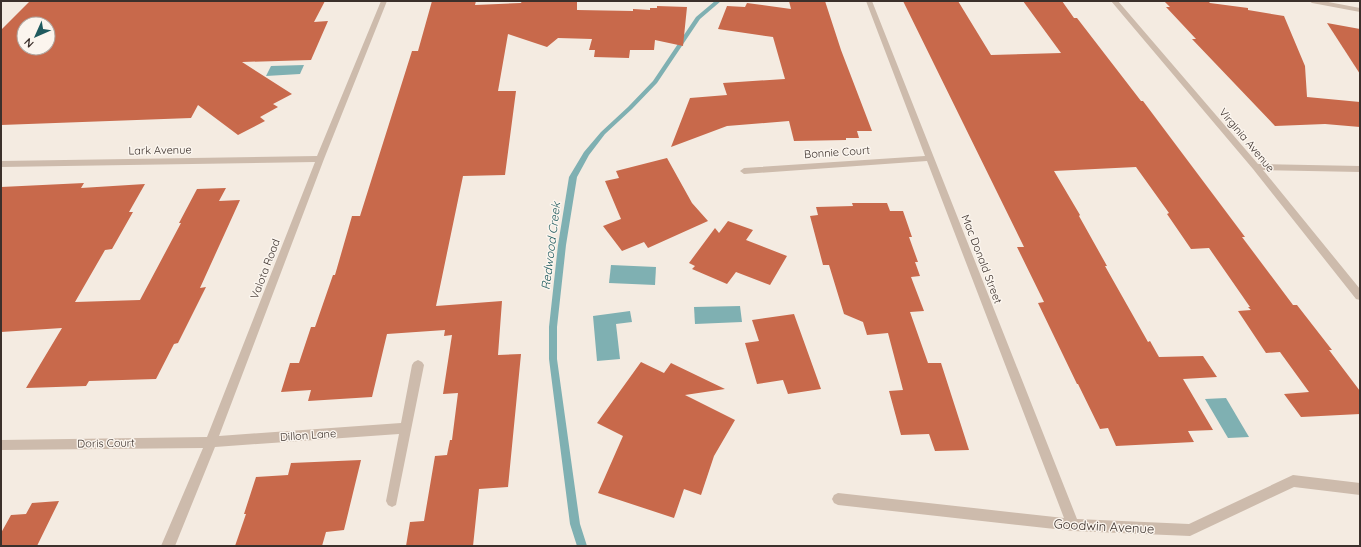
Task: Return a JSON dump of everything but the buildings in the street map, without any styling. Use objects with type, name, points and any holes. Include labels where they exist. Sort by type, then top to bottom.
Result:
[{"type":"street","name":"Valota Road","points":[[168,546],[211,442],[320,159],[384,1]]},
{"type":"street","name":"Mac Donald Street","points":[[869,1],[1073,525]]},
{"type":"street","name":"Virginia Avenue","points":[[1114,1],[1256,167],[1360,296]]},
{"type":"street","points":[[1312,1],[1360,10]]},
{"type":"street","name":"Bonnie Court","points":[[744,171],[930,158]]},
{"type":"street","name":"Lark Avenue","points":[[1,164],[320,159]]},
{"type":"street","points":[[1256,167],[1360,169]]},
{"type":"street","points":[[392,500],[418,365]]},
{"type":"street","name":"Dillon Lane","points":[[211,442],[406,428]]},
{"type":"street","name":"Doris Court","points":[[1,445],[211,442]]},
{"type":"street","name":"Goodwin Avenue","points":[[838,499],[1073,525],[1190,530],[1292,481],[1360,489]]},
{"type":"water","points":[[304,65],[300,74],[266,76],[271,66]]},
{"type":"water","points":[[611,265],[656,267],[655,285],[609,283]]},
{"type":"water","points":[[740,306],[742,322],[695,324],[694,307]]},
{"type":"water","points":[[630,311],[632,322],[616,324],[620,359],[597,361],[593,316]]},
{"type":"water","points":[[1226,398],[1249,437],[1228,438],[1205,399]]},
{"type":"waterway","name":"Redwood Creek","points":[[582,546],[575,524],[553,359],[553,327],[562,245],[573,177],[586,154],[603,133],[655,82],[698,18],[718,1]]}]
